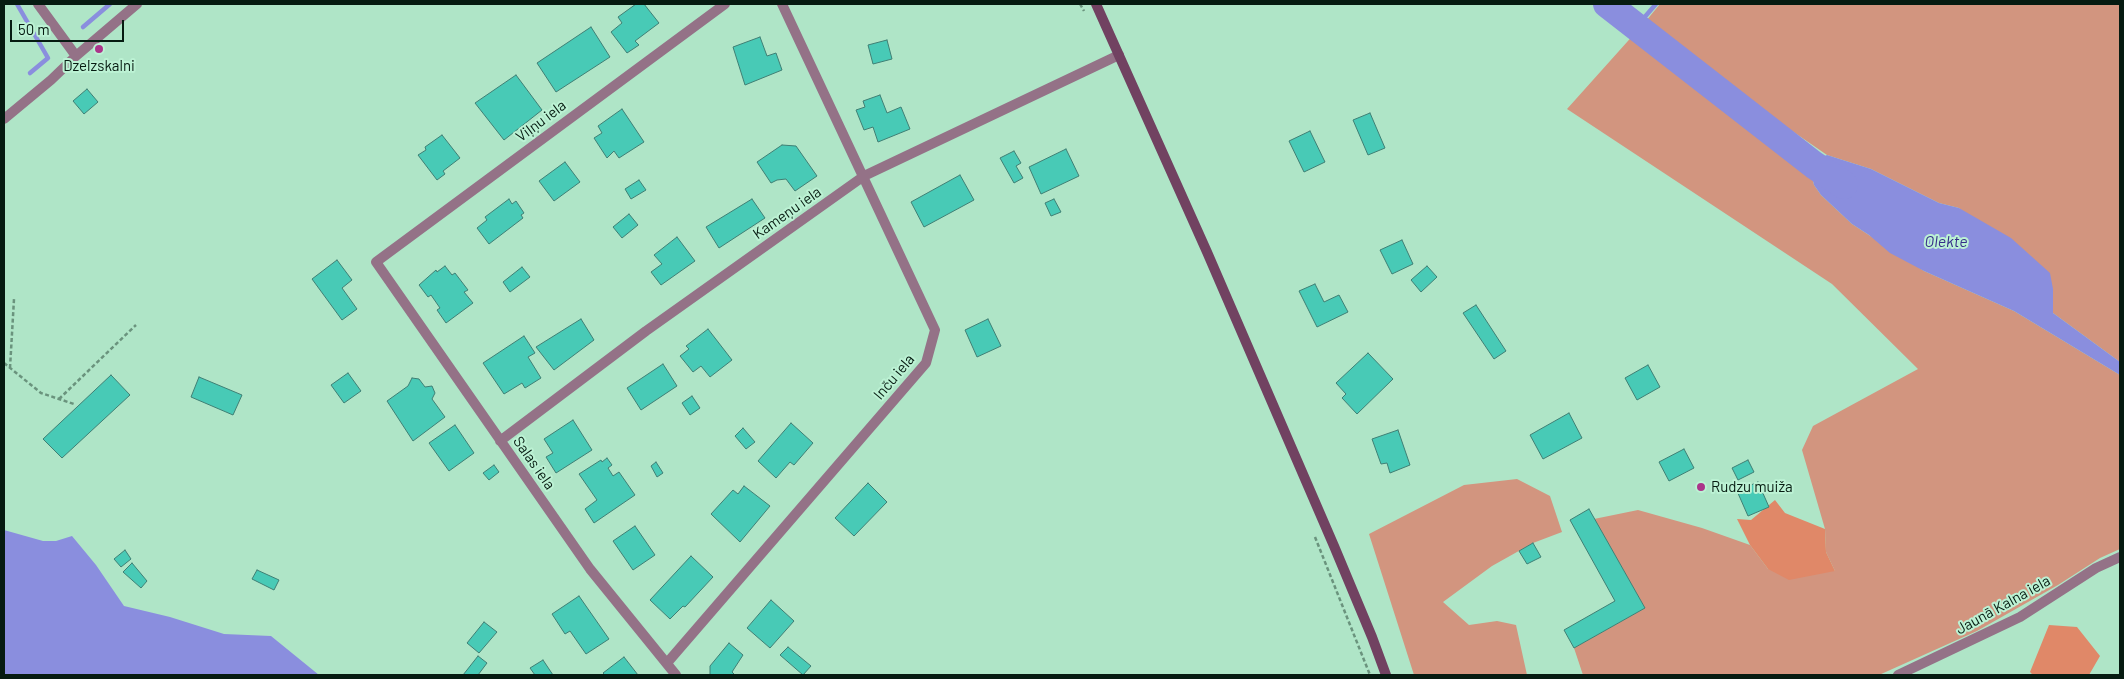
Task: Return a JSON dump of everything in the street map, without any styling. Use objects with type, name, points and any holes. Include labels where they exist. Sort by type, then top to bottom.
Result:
[{"type":"main road","points":[[1096,4],[1214,268],[1334,546],[1386,675]]},
{"type":"street","points":[[38,4],[76,56]]},
{"type":"street","points":[[4,119],[137,4]]},
{"type":"street","name":"Viļņu iela","points":[[376,262],[726,4]]},
{"type":"street","name":"Inču iela","points":[[667,662],[926,363],[935,330],[782,4]]},
{"type":"street","name":"Kameņu iela","points":[[500,441],[646,331],[864,176],[1119,55]]},
{"type":"street","name":"Salas iela","points":[[376,262],[590,569],[676,675]]},
{"type":"street","name":"Jaunā Kalna iela","points":[[1898,675],[2020,616],[2096,568],[2120,557]]},
{"type":"path","points":[[1080,4],[1084,12]]},
{"type":"path","points":[[10,368],[14,299]]},
{"type":"path","points":[[59,399],[136,325]]},
{"type":"path","points":[[4,363],[41,393],[74,404]]},
{"type":"path","points":[[1312,532],[1370,675]]},
{"type":"shaded area","points":[[1660,4],[2120,4],[2120,362],[2053,313],[2053,289],[1959,208],[1939,203],[1871,169],[1827,155],[1641,27]]},
{"type":"shaded area","points":[[1636,32],[1811,171],[1814,185],[1821,195],[1852,224],[1924,271],[2014,311],[2120,375],[2120,549],[2100,558],[2058,585],[1977,631],[1879,675],[1583,675],[1574,648],[1645,608],[1594,519],[1638,510],[1702,528],[1750,545],[1768,569],[1835,571],[1826,552],[1825,529],[1802,450],[1813,426],[1918,369],[1832,284],[1567,109]]},
{"type":"shaded area","points":[[1517,479],[1550,496],[1562,532],[1533,543],[1492,566],[1443,602],[1469,625],[1497,621],[1516,625],[1527,675],[1414,675],[1369,534],[1464,485]]},
{"type":"shaded area","points":[[1775,500],[1785,513],[1825,529],[1826,552],[1835,571],[1789,580],[1768,569],[1750,545],[1737,519],[1751,520]]},
{"type":"shaded area","points":[[2049,625],[2077,627],[2100,656],[2089,675],[2033,675],[2030,672]]},
{"type":"water","name":"Olekte","points":[[1827,155],[1871,169],[1939,203],[1959,208],[2011,238],[2050,273],[2053,289],[2053,313],[2120,362],[2120,375],[2014,311],[1924,271],[1890,253],[1869,235],[1852,224],[1821,195],[1814,185],[1811,171],[1816,160]]},
{"type":"water","points":[[4,530],[43,541],[56,541],[72,536],[96,565],[124,606],[170,617],[224,634],[271,636],[319,675],[4,675]]},
{"type":"building","points":[[636,4],[644,4],[659,23],[635,41],[639,45],[627,53],[611,32],[622,23],[618,17]]},
{"type":"building","points":[[591,27],[610,57],[556,92],[537,63]]},
{"type":"building","points":[[760,37],[767,56],[776,53],[782,70],[745,85],[733,47]]},
{"type":"building","points":[[887,40],[892,59],[873,64],[868,45]]},
{"type":"building","points":[[516,75],[542,110],[504,140],[475,103]]},
{"type":"building","points":[[87,89],[98,102],[84,114],[73,101]]},
{"type":"building","points":[[880,95],[887,113],[901,107],[910,129],[878,142],[873,127],[864,130],[856,110],[865,107],[863,101]]},
{"type":"building","points":[[622,109],[644,142],[619,158],[614,151],[607,158],[594,138],[602,133],[598,126]]},
{"type":"building","points":[[1370,113],[1385,148],[1368,155],[1353,120]]},
{"type":"building","points":[[1310,131],[1325,162],[1304,172],[1289,141]]},
{"type":"building","points":[[442,135],[460,158],[443,171],[445,174],[437,180],[418,155],[426,150],[425,147]]},
{"type":"building","points":[[782,145],[796,146],[817,176],[795,191],[786,179],[771,183],[757,162]]},
{"type":"building","points":[[1066,149],[1079,176],[1041,194],[1029,167]]},
{"type":"building","points":[[1014,151],[1021,163],[1016,166],[1023,178],[1014,183],[1000,158]]},
{"type":"building","points":[[565,162],[580,182],[554,201],[539,181]]},
{"type":"building","points":[[960,175],[974,200],[924,227],[911,202]]},
{"type":"building","points":[[639,180],[646,190],[631,199],[625,189]]},
{"type":"building","points":[[509,199],[512,204],[516,201],[524,213],[521,215],[523,218],[489,244],[477,228],[487,220],[485,217]]},
{"type":"building","points":[[752,199],[765,218],[719,248],[706,227]]},
{"type":"building","points":[[1054,199],[1061,212],[1051,216],[1045,203]]},
{"type":"building","points":[[629,214],[638,225],[622,238],[613,227]]},
{"type":"building","points":[[677,237],[695,261],[661,285],[651,272],[662,264],[654,255]]},
{"type":"building","points":[[1402,240],[1413,264],[1392,274],[1380,250]]},
{"type":"building","points":[[337,260],[352,280],[342,288],[357,309],[342,320],[312,279]]},
{"type":"building","points":[[445,266],[452,275],[455,273],[468,290],[464,292],[473,303],[446,323],[437,310],[440,308],[431,295],[428,297],[419,285],[436,270],[437,272]]},
{"type":"building","points":[[1427,266],[1437,277],[1421,292],[1411,280]]},
{"type":"building","points":[[522,267],[530,277],[510,292],[503,282]]},
{"type":"building","points":[[1315,284],[1324,302],[1339,295],[1348,312],[1317,327],[1299,291]]},
{"type":"building","points":[[1476,305],[1506,351],[1494,359],[1463,313]]},
{"type":"building","points":[[581,319],[594,340],[554,370],[536,347]]},
{"type":"building","points":[[988,319],[1001,346],[977,357],[965,330]]},
{"type":"building","points":[[708,329],[732,360],[710,377],[701,366],[693,372],[680,356],[689,349],[686,346]]},
{"type":"building","points":[[524,336],[535,353],[528,357],[541,378],[525,388],[522,383],[504,394],[483,363]]},
{"type":"building","points":[[1368,353],[1393,379],[1357,414],[1342,398],[1346,394],[1336,383]]},
{"type":"building","points":[[663,364],[677,386],[641,410],[627,388]]},
{"type":"building","points":[[1648,365],[1660,387],[1637,400],[1625,378]]},
{"type":"building","points":[[348,373],[361,391],[344,403],[331,385]]},
{"type":"building","points":[[111,375],[130,395],[62,458],[43,439]]},
{"type":"building","points":[[199,377],[242,395],[233,415],[191,397]]},
{"type":"building","points":[[412,378],[419,379],[425,387],[432,386],[435,393],[432,399],[445,417],[413,441],[387,401],[408,386]]},
{"type":"building","points":[[692,396],[700,408],[690,415],[682,403]]},
{"type":"building","points":[[1569,413],[1582,438],[1543,459],[1530,435]]},
{"type":"building","points":[[573,420],[592,450],[556,473],[546,457],[553,453],[544,439]]},
{"type":"building","points":[[791,423],[813,443],[794,465],[790,462],[776,478],[758,461]]},
{"type":"building","points":[[455,425],[474,453],[449,471],[429,443]]},
{"type":"building","points":[[743,428],[755,442],[746,449],[735,436]]},
{"type":"building","points":[[1398,430],[1410,465],[1390,473],[1387,463],[1381,464],[1372,439]]},
{"type":"building","points":[[1684,449],[1694,468],[1669,481],[1659,462]]},
{"type":"building","points":[[607,458],[612,465],[608,468],[613,476],[619,472],[635,495],[594,523],[585,509],[597,500],[579,474]]},
{"type":"building","points":[[1748,460],[1754,472],[1738,480],[1732,468]]},
{"type":"building","points":[[656,462],[663,473],[657,477],[651,466]]},
{"type":"building","points":[[494,465],[499,472],[489,480],[483,473]]},
{"type":"building","points":[[1758,482],[1769,507],[1748,516],[1737,491]]},
{"type":"building","points":[[868,483],[887,502],[854,536],[835,518]]},
{"type":"building","points":[[744,486],[770,506],[740,542],[711,514],[733,490],[738,494]]},
{"type":"building","points":[[1589,509],[1645,608],[1574,648],[1564,630],[1615,601],[1570,520]]},
{"type":"building","points":[[635,526],[655,555],[633,570],[613,541]]},
{"type":"building","points":[[1533,543],[1541,557],[1527,564],[1519,551]]},
{"type":"building","points":[[125,550],[131,559],[121,567],[114,559]]},
{"type":"building","points":[[691,556],[713,577],[685,607],[683,606],[670,619],[650,600]]},
{"type":"building","points":[[132,563],[147,581],[141,588],[123,572]]},
{"type":"building","points":[[257,570],[279,580],[274,590],[252,579]]},
{"type":"building","points":[[579,596],[609,639],[586,654],[570,631],[565,634],[552,614]]},
{"type":"building","points":[[771,600],[794,621],[770,648],[747,628]]},
{"type":"building","points":[[484,622],[497,632],[479,653],[467,643]]},
{"type":"building","points":[[729,643],[743,655],[732,672],[735,675],[710,675],[710,666]]},
{"type":"building","points":[[788,647],[811,666],[803,675],[780,655]]},
{"type":"building","points":[[478,656],[487,663],[478,675],[463,675]]},
{"type":"building","points":[[624,657],[638,675],[605,675],[603,673]]},
{"type":"building","points":[[543,660],[553,675],[535,675],[530,668]]},
{"type":"waterway","points":[[17,4],[48,58],[30,73]]},
{"type":"waterway","points":[[83,27],[110,4]]},
{"type":"waterway","name":"Olekte","points":[[1607,4],[1814,165],[1844,185]]},
{"type":"waterway","points":[[1636,27],[1656,4]]},
{"type":"place","name":"Dzelzskalni","points":[[99,49]]},
{"type":"place","name":"Rudzu muiža","points":[[1701,487]]}]
